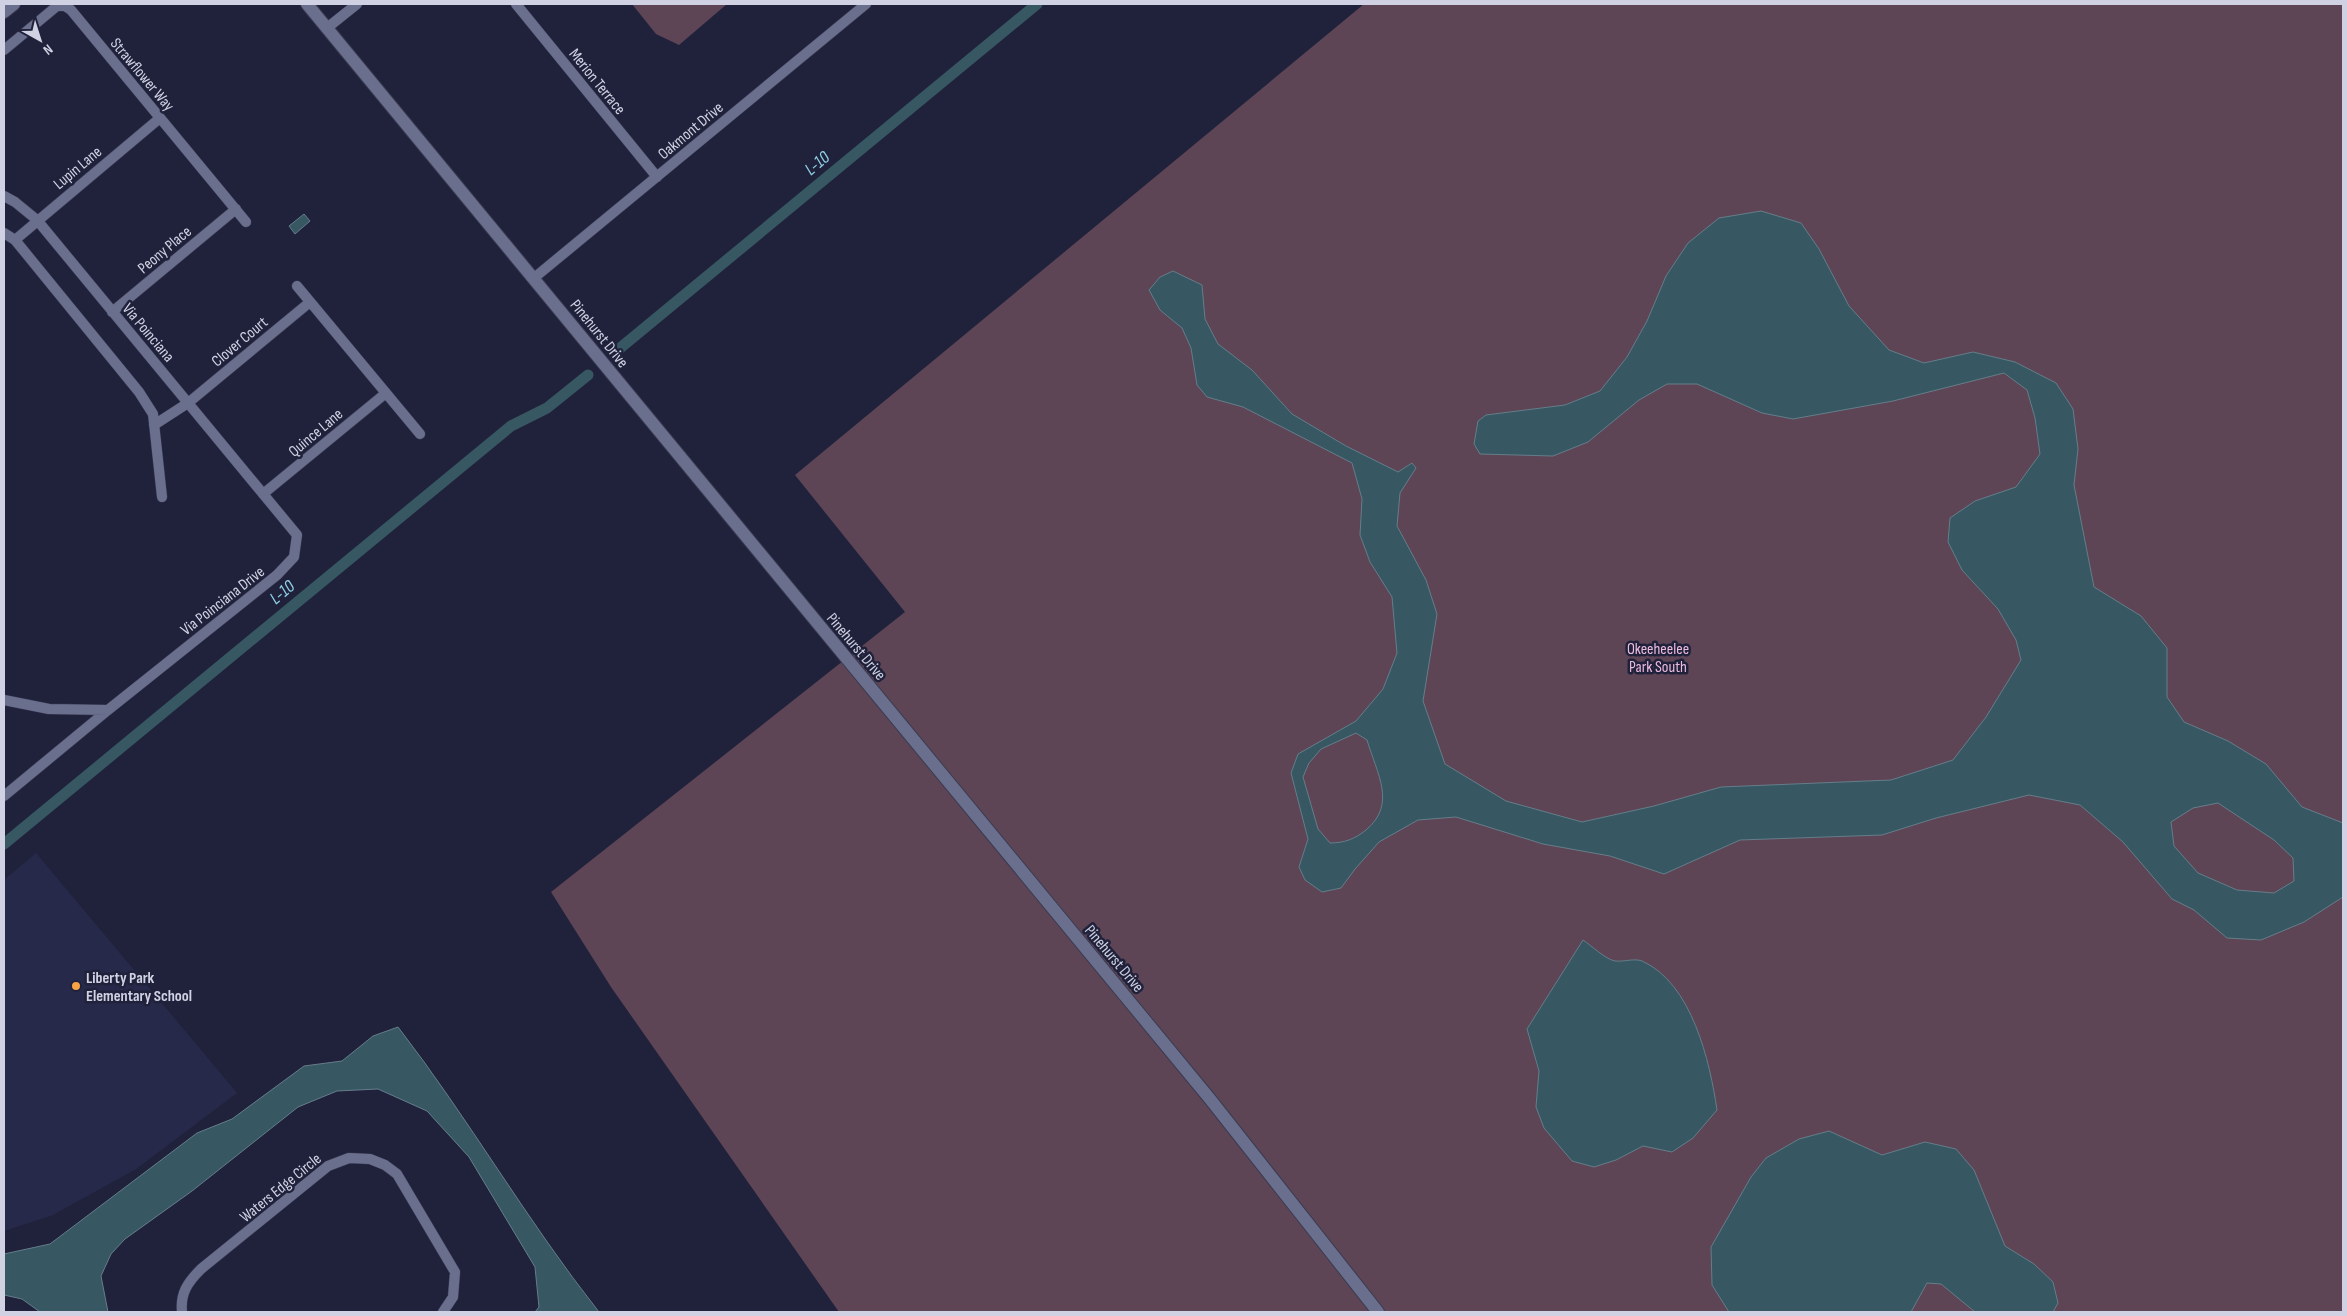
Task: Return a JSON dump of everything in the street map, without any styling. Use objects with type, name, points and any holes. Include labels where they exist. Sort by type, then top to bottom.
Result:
[{"type":"street","points":[[4,12],[14,4]]},
{"type":"street","name":"Pinehurst Drive","points":[[307,4],[1210,1099],[1378,1312]]},
{"type":"street","points":[[326,28],[357,4]]},
{"type":"street","name":"Merion Terrace","points":[[516,4],[657,177]]},
{"type":"street","name":"Oakmont Drive","points":[[534,278],[866,4]]},
{"type":"street","name":"Strawflower Way","points":[[4,50],[57,6],[65,6],[71,10],[246,222]]},
{"type":"street","name":"Lupin Lane","points":[[15,240],[36,220],[160,118]]},
{"type":"street","name":"Via Poinciana","points":[[4,196],[15,202],[36,220],[264,494]]},
{"type":"street","name":"Peony Place","points":[[112,312],[236,209]]},
{"type":"street","points":[[4,233],[15,240],[140,392],[153,414],[162,497]]},
{"type":"street","points":[[297,286],[420,434]]},
{"type":"street","name":"Clover Court","points":[[188,403],[310,302]]},
{"type":"street","name":"Quince Lane","points":[[264,494],[386,393]]},
{"type":"street","points":[[154,425],[188,403]]},
{"type":"street","name":"Via Poinciana Drive","points":[[4,796],[108,710],[278,575],[294,557],[297,535],[264,494]]},
{"type":"street","points":[[4,700],[49,709],[108,710]]},
{"type":"street","name":"Waters Edge Circle","points":[[182,1312],[182,1299],[185,1287],[201,1269],[328,1166],[356,1158],[379,1162],[397,1174],[455,1272],[453,1297],[443,1312]]},
{"type":"shaded area","points":[[1761,211],[1801,223],[1819,249],[1849,306],[1889,350],[1924,363],[1973,352],[2015,362],[2056,383],[2073,409],[2078,449],[2074,485],[2094,587],[2141,616],[2167,648],[2167,697],[2184,722],[2228,741],[2266,764],[2302,807],[2343,823],[2343,897],[2304,922],[2261,940],[2227,938],[2194,910],[2172,899],[2123,842],[2080,805],[2029,795],[1936,818],[1882,835],[1740,840],[1664,874],[1610,856],[1543,844],[1456,817],[1418,820],[1379,842],[1341,888],[1322,892],[1305,880],[1299,867],[1308,839],[1291,773],[1298,754],[1356,721],[1383,689],[1397,653],[1392,597],[1370,562],[1360,535],[1362,499],[1352,463],[1243,407],[1207,397],[1197,385],[1191,348],[1182,328],[1160,310],[1149,290],[1160,277],[1173,271],[1202,285],[1205,319],[1218,344],[1252,370],[1292,414],[1346,446],[1398,472],[1412,463],[1416,468],[1400,493],[1397,526],[1426,580],[1437,614],[1423,701],[1445,764],[1506,801],[1582,822],[1654,806],[1721,787],[1891,780],[1953,760],[1986,717],[2021,660],[2016,640],[1998,609],[1962,570],[1948,542],[1950,518],[1975,501],[2016,487],[2040,454],[2035,418],[2027,390],[2004,373],[1893,401],[1793,419],[1762,413],[1697,384],[1667,384],[1639,400],[1588,442],[1553,456],[1480,454],[1474,444],[1478,421],[1486,415],[1565,405],[1600,391],[1627,357],[1647,321],[1666,276],[1688,243],[1719,218]],"holes":[[[1356,733],[1367,740],[1382,788],[1381,810],[1375,820],[1362,833],[1349,840],[1330,843],[1318,829],[1303,777],[1309,763],[1321,749]],[[2218,803],[2274,840],[2293,858],[2294,881],[2274,893],[2237,890],[2198,873],[2174,846],[2171,822],[2193,808]]]},
{"type":"shaded area","points":[[304,214],[310,221],[295,234],[289,226]]},
{"type":"shaded area","name":"Liberty Park Elementary School","points":[[36,853],[237,1093],[136,1169],[53,1215],[4,1231],[4,880]]},
{"type":"shaded area","points":[[1583,940],[1611,960],[1639,960],[1659,972],[1674,987],[1686,1005],[1696,1026],[1709,1070],[1717,1110],[1693,1138],[1672,1152],[1643,1146],[1616,1160],[1594,1167],[1572,1161],[1544,1128],[1536,1107],[1539,1071],[1527,1029]]},
{"type":"shaded area","points":[[398,1027],[547,1242],[599,1312],[535,1312],[539,1307],[535,1267],[469,1157],[427,1111],[378,1089],[337,1091],[298,1107],[192,1191],[125,1239],[111,1254],[101,1276],[108,1312],[40,1312],[22,1299],[4,1295],[4,1254],[50,1244],[197,1133],[232,1119],[304,1066],[342,1061],[373,1036]]},
{"type":"shaded area","points":[[1829,1131],[1882,1155],[1925,1142],[1956,1149],[1974,1170],[2005,1246],[2034,1264],[2053,1282],[2058,1303],[2053,1312],[1975,1312],[1941,1284],[1927,1283],[1911,1312],[1729,1312],[1712,1285],[1711,1247],[1751,1177],[1766,1158],[1799,1139]]},
{"type":"green space","points":[[632,4],[727,4],[679,45],[656,34]]},
{"type":"green space","name":"Okeeheelee Park South","points":[[1364,4],[2343,4],[2343,1312],[839,1312],[611,987],[551,892],[905,612],[795,475]]},
{"type":"waterway","name":"L-10","points":[[619,349],[1037,4]]},
{"type":"waterway","name":"L-10","points":[[4,844],[511,426],[547,408],[588,375]]},
{"type":"place","name":"Liberty Park Elementary School","points":[[76,986]]}]
